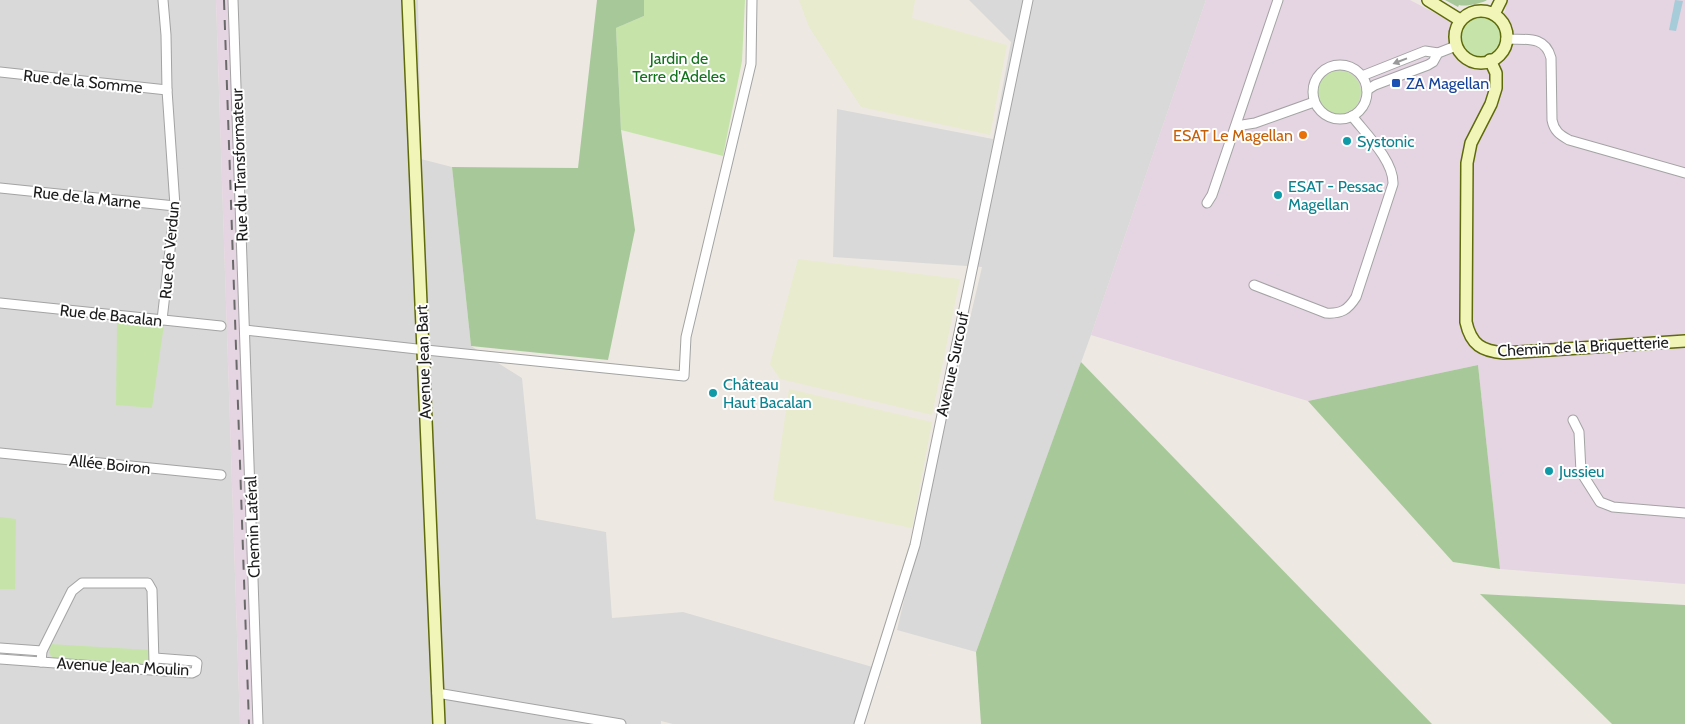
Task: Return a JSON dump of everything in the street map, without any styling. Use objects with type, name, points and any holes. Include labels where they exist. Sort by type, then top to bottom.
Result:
[{"type":"street","name":"Rue de Verdun","points":[[162,320],[175,206],[163,0]]},
{"type":"street","name":"Rue du Transformateur","points":[[234,0],[245,330]]},
{"type":"street","name":"Avenue Jean Bart","points":[[408,0],[439,724]]},
{"type":"street","points":[[245,330],[684,376],[686,337],[750,64],[752,0]]},
{"type":"street","name":"Avenue Surcouf","points":[[858,724],[915,545],[1028,0]]},
{"type":"street","points":[[1207,203],[1212,195],[1278,0]]},
{"type":"street","points":[[1428,0],[1460,20]]},
{"type":"street","points":[[1494,14],[1500,0]]},
{"type":"street","points":[[1482,10],[1494,14],[1502,21],[1506,30],[1505,45],[1498,56],[1486,62],[1474,62],[1463,56],[1456,46],[1455,33],[1460,20],[1470,13],[1482,10]]},
{"type":"street","points":[[1506,39],[1533,40],[1544,44],[1548,48],[1551,58],[1552,120],[1553,126],[1560,135],[1569,140],[1685,173]]},
{"type":"street","points":[[1362,76],[1425,51],[1438,53],[1456,46]]},
{"type":"street","points":[[1367,90],[1375,85],[1434,62],[1438,53]]},
{"type":"street","name":"Chemin de la Briquetterie","points":[[1490,60],[1496,73],[1496,88],[1491,104],[1471,143],[1468,163],[1466,322],[1472,339],[1485,349],[1504,353],[1685,341]]},
{"type":"street","points":[[1343,64],[1355,70],[1362,76],[1367,90],[1366,99],[1361,108],[1352,116],[1339,119],[1326,115],[1314,102],[1313,87],[1319,75],[1329,66],[1343,64]]},
{"type":"street","name":"Rue de la Somme","points":[[0,72],[167,90]]},
{"type":"street","points":[[1236,126],[1254,123],[1314,102]]},
{"type":"street","points":[[1254,284],[1331,313],[1344,312],[1356,297],[1393,184],[1393,176],[1388,162],[1352,116]]},
{"type":"street","name":"Rue de la Marne","points":[[0,188],[175,206]]},
{"type":"street","name":"Rue de Bacalan","points":[[0,304],[221,326]]},
{"type":"street","name":"Chemin Latéral","points":[[245,330],[258,724]]},
{"type":"street","points":[[1572,420],[1579,432],[1581,472],[1600,502],[1613,508],[1685,513]]},
{"type":"street","name":"Allée Boiron","points":[[0,453],[221,475]]},
{"type":"street","points":[[41,662],[42,650],[72,590],[76,586],[82,583],[148,583],[152,590],[155,658],[153,670]]},
{"type":"street","points":[[0,648],[42,650]]},
{"type":"street","name":"Avenue Jean Moulin","points":[[0,659],[192,673],[196,671],[197,663],[194,661],[155,658]]},
{"type":"street","points":[[437,693],[621,724]]},
{"type":"shaded area","points":[[0,0],[216,0],[240,724],[0,724]]},
{"type":"shaded area","points":[[216,0],[228,0],[254,724],[240,724]]},
{"type":"shaded area","points":[[228,0],[418,0],[421,159],[452,167],[471,346],[522,378],[536,519],[606,532],[612,618],[683,612],[876,668],[859,724],[673,724],[661,721],[661,724],[254,724]]},
{"type":"shaded area","points":[[969,0],[1206,0],[1091,335],[976,652],[897,630],[982,267],[833,257],[837,109],[993,139],[1011,42]]},
{"type":"shaded area","points":[[1206,0],[1410,0],[1448,20],[1505,12],[1507,0],[1685,0],[1685,584],[1500,569],[1478,365],[1308,401],[1091,335]]},
{"type":"green space","points":[[597,0],[644,0],[644,16],[616,28],[621,130],[635,230],[608,360],[471,346],[452,167],[578,168]]},
{"type":"green space","name":"Jardin de Terre d'Adeles","points":[[644,0],[745,0],[742,61],[723,156],[621,130],[616,28],[644,16]]},
{"type":"green space","points":[[799,0],[915,0],[912,18],[1007,45],[990,135],[861,107],[809,27]]},
{"type":"green space","points":[[1445,0],[1487,0],[1474,4],[1459,5],[1458,7]]},
{"type":"green space","points":[[1481,16],[1496,22],[1502,37],[1496,52],[1481,58],[1466,52],[1460,37],[1466,22]]},
{"type":"green space","points":[[1343,70],[1355,76],[1360,83],[1360,101],[1355,108],[1348,113],[1335,114],[1327,111],[1320,104],[1317,88],[1320,80],[1327,73]]},
{"type":"green space","points":[[798,259],[960,279],[932,415],[780,379],[770,364]]},
{"type":"green space","points":[[117,320],[164,325],[152,408],[116,405]]},
{"type":"green space","points":[[1081,362],[1432,724],[981,724],[976,652]]},
{"type":"green space","points":[[1478,365],[1500,569],[1453,562],[1308,401]]},
{"type":"green space","points":[[789,389],[932,422],[912,528],[773,500]]},
{"type":"green space","points":[[0,517],[16,519],[15,589],[0,589]]},
{"type":"green space","points":[[1480,594],[1685,605],[1685,724],[1612,724]]},
{"type":"green space","points":[[50,644],[150,650],[150,660],[143,665],[54,659],[49,653]]},
{"type":"water","points":[[1675,0],[1683,1],[1676,31],[1669,30]]},
{"type":"railway","points":[[224,0],[249,724]]},
{"type":"place","name":"ZA Magellan","points":[[1396,83]]},
{"type":"place","name":"ESAT Le Magellan","points":[[1303,135]]},
{"type":"place","name":"Systonic","points":[[1347,141]]},
{"type":"place","name":"ESAT - Pessac Magellan","points":[[1278,195]]},
{"type":"place","name":"Château Haut Bacalan","points":[[713,393]]},
{"type":"place","name":"Jussieu","points":[[1549,471]]}]
